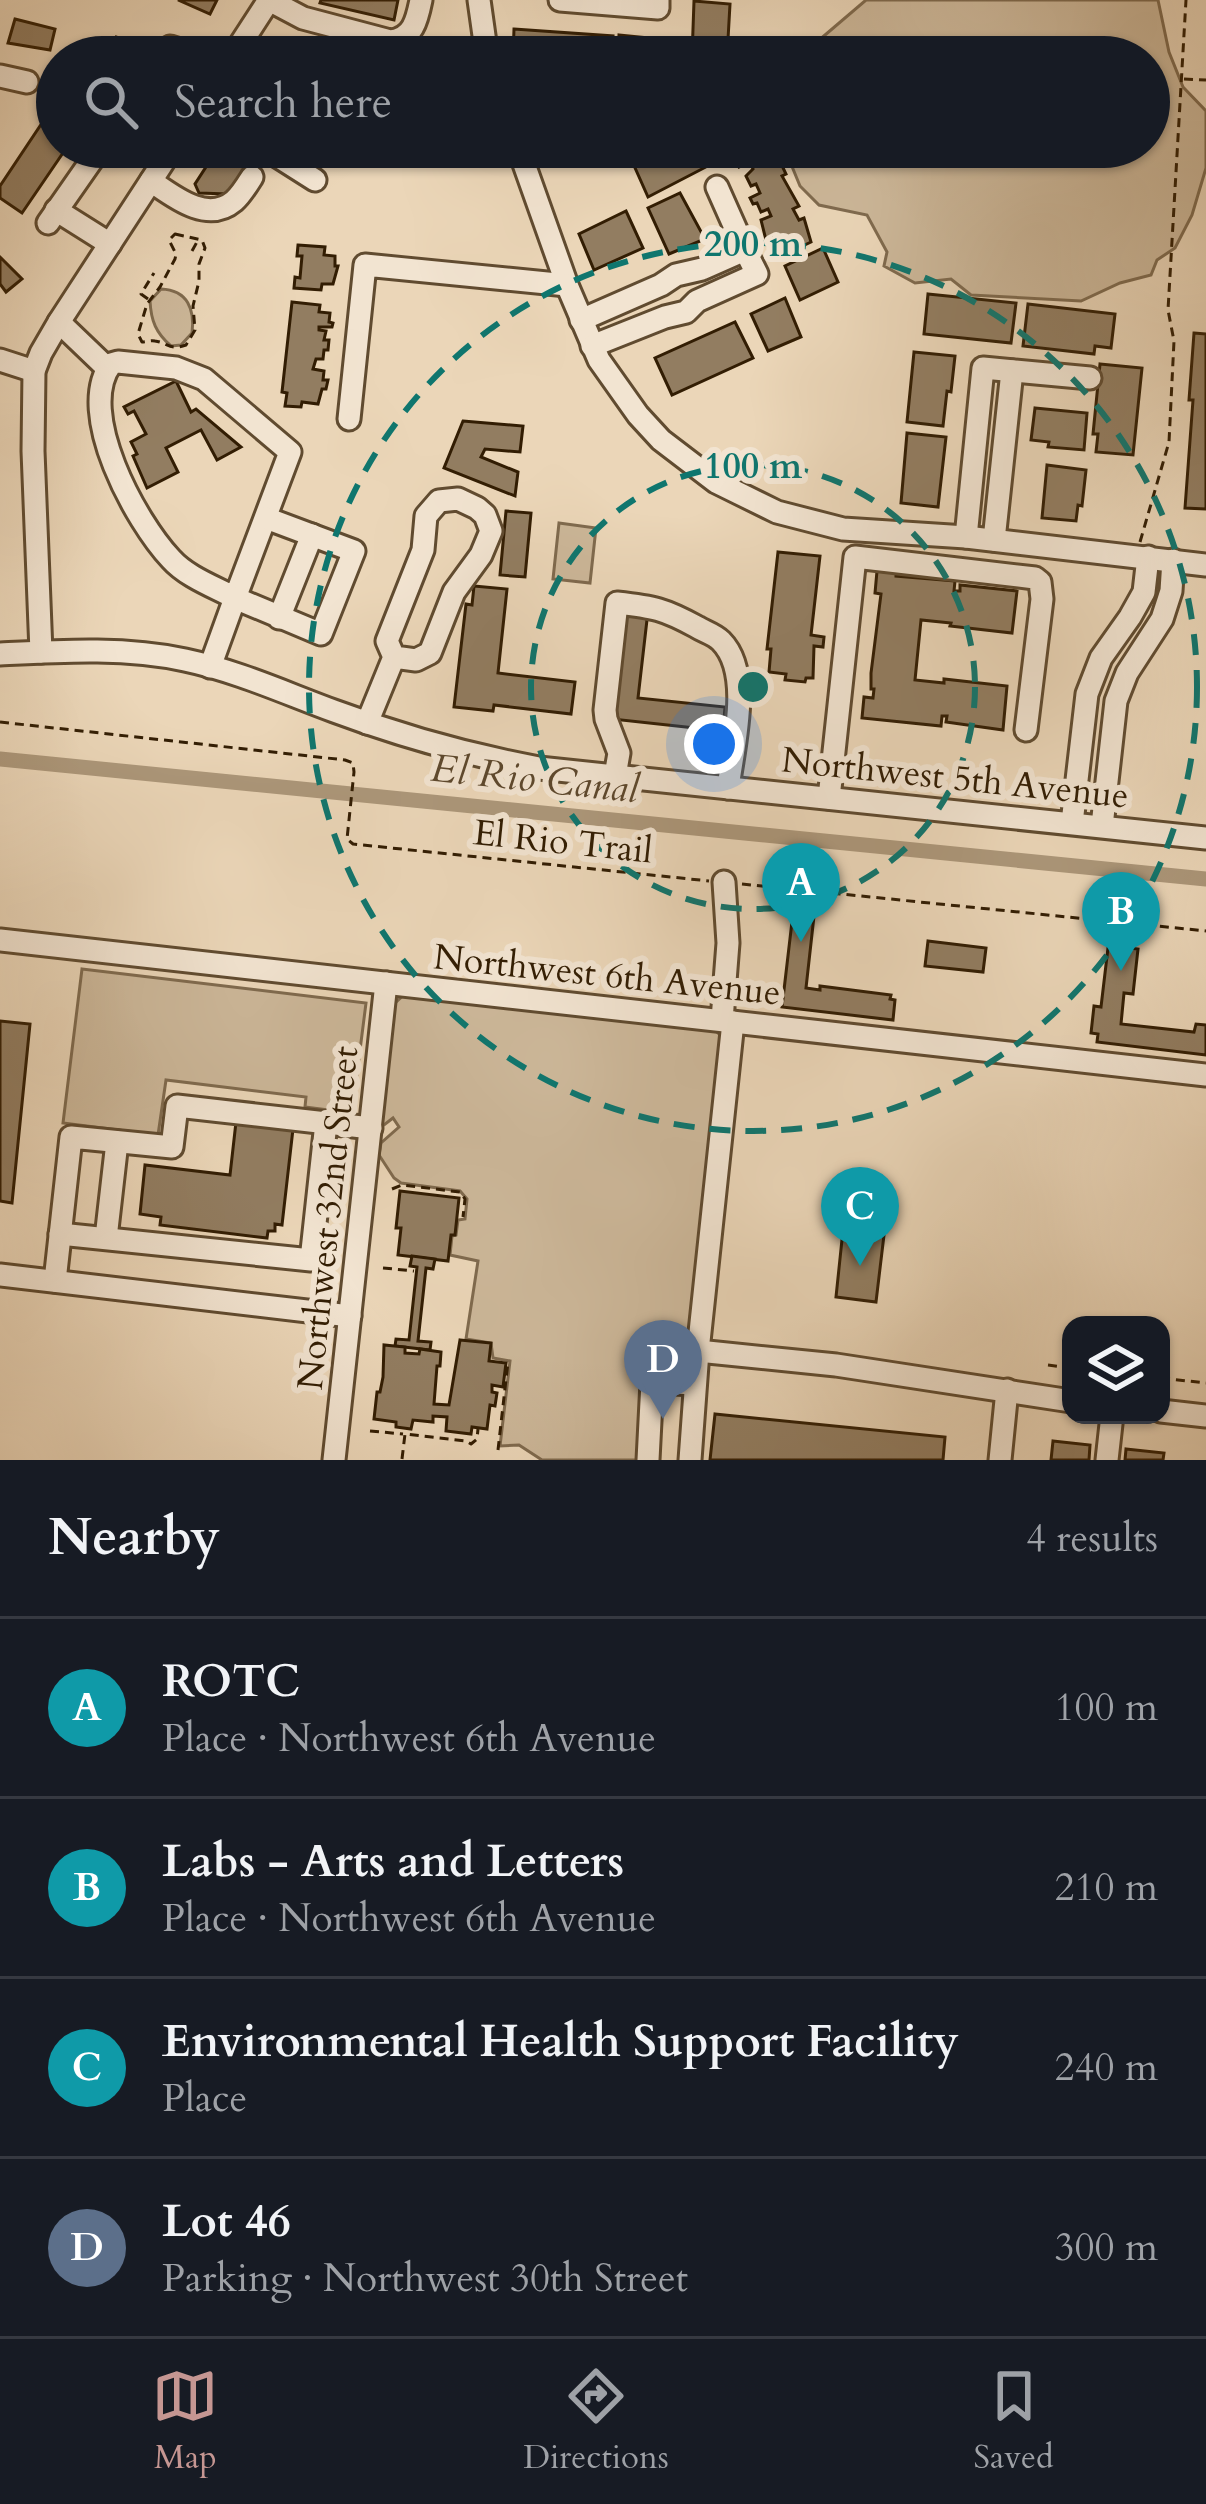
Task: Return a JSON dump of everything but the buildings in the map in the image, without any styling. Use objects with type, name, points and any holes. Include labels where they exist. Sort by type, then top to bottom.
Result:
[{"type":"street","points":[[251,36],[269,0],[303,18],[370,36]]},
{"type":"street","points":[[406,36],[421,0]]},
{"type":"street","points":[[479,0],[484,36]]},
{"type":"street","points":[[560,0],[658,8],[658,0]]},
{"type":"street","points":[[0,76],[27,82]]},
{"type":"street","points":[[85,168],[52,216],[110,244]]},
{"type":"street","points":[[40,652],[34,371],[58,322],[159,168]]},
{"type":"street","points":[[296,168],[314,179]]},
{"type":"street","points":[[525,168],[580,320],[617,388],[662,440],[701,472],[746,499],[843,529],[966,537],[1206,565]]},
{"type":"street","points":[[151,181],[186,205],[213,208],[236,200],[252,177]]},
{"type":"street","points":[[592,346],[686,312],[698,301],[757,274],[717,187]]},
{"type":"street","points":[[580,320],[676,275],[745,250]]},
{"type":"street","points":[[350,418],[365,265],[567,285]]},
{"type":"street","points":[[58,322],[107,368]]},
{"type":"street","points":[[0,360],[34,371]]},
{"type":"street","points":[[210,667],[236,598],[266,518],[290,452],[204,379],[176,368],[118,362],[107,368],[99,397],[109,448],[138,513],[172,560],[236,598],[321,634],[354,551],[266,518]]},
{"type":"street","points":[[966,537],[982,368],[1090,378]]},
{"type":"street","points":[[994,540],[1012,371]]},
{"type":"street","points":[[975,448],[1004,452]]},
{"type":"street","points":[[367,723],[394,657],[387,641],[423,550],[426,516],[447,498],[468,502],[485,515],[489,541],[454,592],[430,652],[416,660],[394,657]]},
{"type":"street","points":[[279,618],[311,535]]},
{"type":"street","points":[[1072,823],[1084,711],[1093,676],[1144,592],[1142,556]]},
{"type":"street","points":[[829,798],[855,557],[1040,582],[1026,730]]},
{"type":"street","points":[[1102,826],[1120,687],[1162,619],[1171,591],[1173,560]]},
{"type":"street","points":[[615,776],[619,753],[605,710],[616,603],[676,614],[718,637],[732,654],[739,683],[728,788]]},
{"type":"street","name":"Northwest 5th Avenue","points":[[0,654],[126,653],[183,660],[241,675],[367,723],[494,760],[1206,838]]},
{"type":"street","points":[[1093,676],[1120,687]]},
{"type":"street","points":[[689,1460],[728,1021],[724,882]]},
{"type":"street","name":"Northwest 6th Avenue","points":[[0,940],[1206,1075]]},
{"type":"street","name":"Northwest 32nd Street","points":[[334,1460],[386,983]]},
{"type":"street","points":[[55,1281],[71,1137],[172,1147],[177,1106],[370,1128]]},
{"type":"street","points":[[60,1234],[311,1260],[326,1123]]},
{"type":"street","points":[[106,1238],[117,1142]]},
{"type":"street","points":[[0,1275],[350,1316]]},
{"type":"street","points":[[698,1351],[836,1365],[1062,1399]]},
{"type":"street","points":[[648,1460],[652,1382],[695,1384]]},
{"type":"street","points":[[1000,1460],[1007,1390]]},
{"type":"street","points":[[1170,1412],[1206,1416]]},
{"type":"street","points":[[1107,1460],[1111,1424]]},
{"type":"path","points":[[1142,556],[1169,442],[1174,340],[1168,310],[1186,0]]},
{"type":"path","points":[[1181,79],[1206,80]]},
{"type":"path","points":[[172,236],[200,238],[206,248],[193,306],[195,330],[186,345],[178,348],[139,339],[149,300],[170,264],[176,254],[169,244],[172,236]]},
{"type":"path","points":[[191,251],[200,238]]},
{"type":"path","points":[[170,264],[180,269]]},
{"type":"path","points":[[149,300],[141,294],[154,273]]},
{"type":"path","points":[[191,287],[198,288]]},
{"type":"path","name":"El Rio Trail","points":[[0,722],[345,760],[353,764],[354,772],[347,830],[353,844],[1206,931]]},
{"type":"path","points":[[392,1189],[402,1185],[460,1192],[465,1199],[464,1217]]},
{"type":"path","points":[[383,1268],[414,1271]]},
{"type":"path","points":[[498,1450],[508,1362]]},
{"type":"path","points":[[1048,1365],[1062,1367]]},
{"type":"path","points":[[1170,1379],[1206,1383]]},
{"type":"path","points":[[370,1431],[471,1444],[478,1429]]},
{"type":"path","points":[[402,1459],[405,1434]]},
{"type":"shaded area","points":[[866,0],[1158,0],[1166,36],[824,36]]},
{"type":"shaded area","points":[[1170,54],[1183,87],[1206,111],[1206,168],[1192,215],[1175,248],[1157,260],[1151,275],[1081,301],[971,295],[951,279],[915,283],[884,266],[887,252],[867,215],[819,205],[800,186],[793,168],[1170,168]]},
{"type":"shaded area","points":[[161,289],[178,293],[191,309],[192,333],[181,345],[171,346],[153,321],[150,301]]},
{"type":"shaded area","points":[[559,523],[596,528],[590,583],[553,579]]},
{"type":"shaded area","points":[[82,969],[366,1003],[352,1113],[305,1107],[306,1097],[166,1080],[158,1135],[63,1123]]},
{"type":"shaded area","points":[[406,993],[714,1029],[723,1038],[685,1378],[646,1376],[641,1460],[542,1460],[519,1445],[500,1446],[510,1361],[493,1358],[491,1343],[466,1339],[478,1261],[450,1255],[458,1220],[465,1219],[467,1199],[460,1191],[401,1183],[379,1155],[381,1143],[399,1127],[393,1118],[380,1128],[394,1004]]},
{"type":"waterway","name":"El Rio Canal","points":[[0,759],[1206,879]]},
{"type":"place","name":"ROTC","points":[[801,942]]},
{"type":"place","name":"Labs - Arts and Letters","points":[[1121,971]]},
{"type":"place","name":"Environmental Health Support Facility","points":[[860,1266]]},
{"type":"place","name":"Lot 46","points":[[663,1419]]}]
